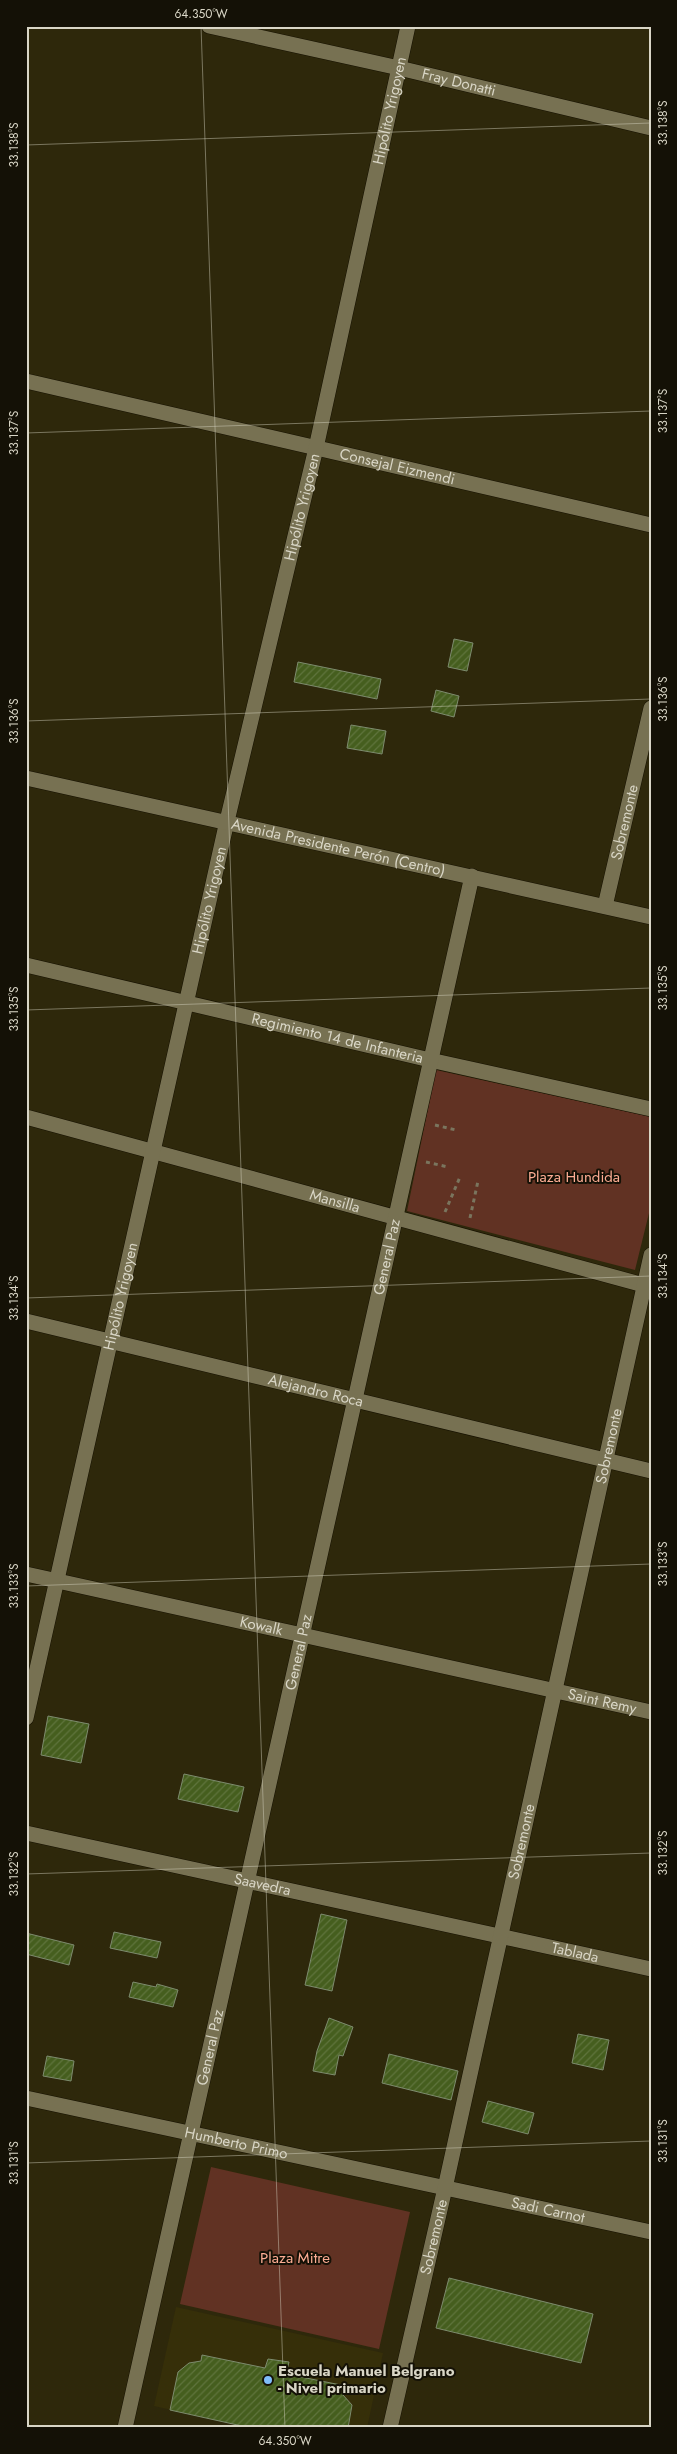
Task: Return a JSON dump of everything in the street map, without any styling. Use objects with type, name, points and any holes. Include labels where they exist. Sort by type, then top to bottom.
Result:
[{"type":"street","name":"Fray Donatti","points":[[209,26],[399,68],[651,128]]},
{"type":"street","name":"Hipólito Yrigoyen","points":[[26,1718],[227,821],[316,448],[408,26]]},
{"type":"street","name":"Consejal Eizmendi","points":[[26,381],[651,526]]},
{"type":"street","name":"Sobremonte","points":[[605,906],[651,708]]},
{"type":"street","name":"Avenida Presidente Perón (Centro)","points":[[26,778],[227,821],[651,917]]},
{"type":"street","name":"General Paz","points":[[125,2428],[249,1882],[302,1634],[472,876]]},
{"type":"street","name":"Regimiento 14 de Infanteria","points":[[26,965],[430,1060],[651,1109]]},
{"type":"street","name":"Mansilla","points":[[26,1117],[647,1286]]},
{"type":"street","name":"Sobremonte","points":[[390,2428],[445,2188],[605,1460],[647,1286],[651,1255]]},
{"type":"street","name":"Alejandro Roca","points":[[26,1321],[651,1471]]},
{"type":"street","name":"Kowalk","points":[[26,1574],[302,1634],[554,1692]]},
{"type":"street","name":"Saint Remy","points":[[554,1692],[651,1712]]},
{"type":"street","name":"Saavedra","points":[[26,1834],[500,1938]]},
{"type":"street","name":"Tablada","points":[[500,1938],[651,1969]]},
{"type":"street","name":"Humberto Primo","points":[[26,2098],[191,2135],[445,2188]]},
{"type":"street","name":"Sadi Carnot","points":[[445,2188],[651,2232]]},
{"type":"path","points":[[435,1125],[456,1130]]},
{"type":"path","points":[[426,1162],[448,1167]]},
{"type":"path","points":[[445,1212],[460,1176]]},
{"type":"path","points":[[470,1218],[478,1180]]},
{"type":"shaded area","name":"Escuela Manuel Belgrano - Nivel primario","points":[[176,2307],[383,2353],[367,2428],[251,2428],[154,2406]]},
{"type":"green space","name":"Plaza Hundida","points":[[436,1070],[651,1117],[651,1205],[635,1270],[407,1211]]},
{"type":"green space","name":"Plaza Mitre","points":[[211,2167],[410,2212],[379,2349],[180,2304]]},
{"type":"building","points":[[454,639],[473,643],[467,671],[448,667]]},
{"type":"building","points":[[298,662],[381,679],[377,699],[294,682]]},
{"type":"building","points":[[436,690],[459,696],[454,717],[431,711]]},
{"type":"building","points":[[351,725],[386,731],[382,754],[347,748]]},
{"type":"building","points":[[48,1716],[89,1724],[81,1763],[41,1755]]},
{"type":"building","points":[[184,1774],[244,1787],[238,1812],[178,1799]]},
{"type":"building","points":[[321,1914],[347,1920],[332,1991],[305,1985]]},
{"type":"building","points":[[114,1932],[161,1942],[157,1958],[110,1948]]},
{"type":"building","points":[[26,1933],[74,1945],[69,1965],[26,1954]]},
{"type":"building","points":[[133,1982],[156,1987],[157,1984],[178,1990],[173,2007],[129,1997]]},
{"type":"building","points":[[329,2018],[353,2027],[343,2056],[339,2055],[335,2075],[313,2071],[317,2051]]},
{"type":"building","points":[[578,2034],[609,2040],[603,2070],[572,2063]]},
{"type":"building","points":[[389,2054],[458,2071],[451,2100],[382,2083]]},
{"type":"building","points":[[47,2056],[74,2061],[71,2081],[43,2076]]},
{"type":"building","points":[[488,2101],[534,2113],[528,2134],[482,2122]]},
{"type":"building","points":[[449,2278],[593,2314],[581,2363],[436,2328]]},
{"type":"building","points":[[202,2355],[265,2368],[268,2359],[289,2362],[286,2374],[346,2386],[343,2395],[352,2405],[348,2428],[251,2428],[170,2410],[178,2372],[189,2363],[201,2361]]},
{"type":"place","name":"Escuela Manuel Belgrano - Nivel primario","points":[[268,2380]]}]
